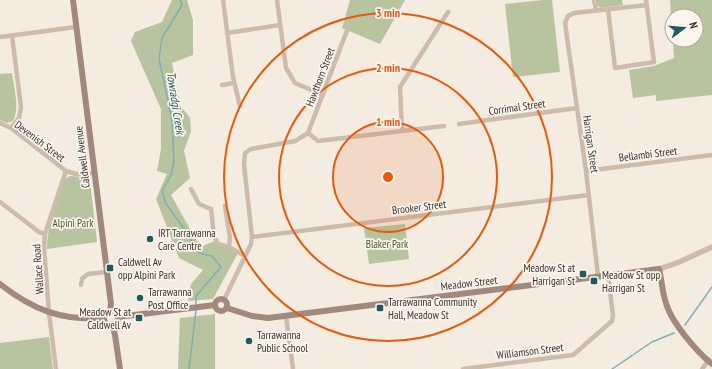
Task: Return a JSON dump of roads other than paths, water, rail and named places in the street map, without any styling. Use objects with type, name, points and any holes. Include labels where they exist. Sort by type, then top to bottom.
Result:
[{"type":"main road","name":"Caldwell Avenue","points":[[73,0],[111,304],[110,311]]},
{"type":"main road","name":"Meadow Street","points":[[227,308],[259,318],[286,316],[659,269]]},
{"type":"main road","points":[[659,269],[669,312],[694,348],[710,363]]},
{"type":"main road","points":[[0,284],[29,305],[49,313],[82,318],[104,318]]},
{"type":"main road","points":[[118,317],[204,307],[215,305],[218,300],[224,300],[227,304],[227,308],[224,311],[220,311],[216,309],[215,305]]},
{"type":"main road","points":[[104,318],[105,314],[110,311],[116,313],[118,317]]},
{"type":"main road","points":[[112,324],[116,322],[118,317]]},
{"type":"main road","points":[[104,318],[107,323],[112,324]]},
{"type":"main road","points":[[112,324],[120,369]]},
{"type":"street","points":[[223,0],[234,83],[240,106]]},
{"type":"street","points":[[277,0],[286,68],[295,83],[323,95]]},
{"type":"street","points":[[594,0],[596,10],[646,2],[654,62],[616,68],[608,9]]},
{"type":"street","name":"Harrigan Street","points":[[596,10],[574,13],[568,16],[565,23],[586,171],[598,276]]},
{"type":"street","points":[[402,130],[400,87],[448,12]]},
{"type":"street","points":[[227,33],[280,25]]},
{"type":"street","points":[[0,37],[76,27]]},
{"type":"street","name":"Hawthorn Street","points":[[308,133],[348,28]]},
{"type":"street","points":[[11,128],[19,118],[21,107],[12,36]]},
{"type":"street","points":[[222,85],[234,83]]},
{"type":"street","name":"Corrimal Street","points":[[459,124],[577,108]]},
{"type":"street","name":"Devenish Street","points":[[0,123],[11,128],[66,171],[76,174],[94,173]]},
{"type":"street","points":[[224,300],[251,244],[252,237],[244,165],[245,154],[254,148],[295,141],[308,133],[318,141],[444,126]]},
{"type":"street","name":"Bellambi Street","points":[[586,171],[712,155]]},
{"type":"street","name":"Wallace Road","points":[[56,369],[49,313],[44,247],[45,234],[66,171]]},
{"type":"street","points":[[191,189],[196,201],[199,204],[211,209],[214,236],[218,244],[229,247],[245,256]]},
{"type":"street","name":"Brooker Street","points":[[252,237],[589,195]]},
{"type":"street","points":[[0,202],[39,232],[45,234]]},
{"type":"street","points":[[225,206],[230,238],[229,247]]},
{"type":"street","name":"Meadow Street","points":[[659,269],[677,263],[712,247]]},
{"type":"street","points":[[81,286],[82,279],[85,275],[106,272]]},
{"type":"street","name":"Williamson Street","points":[[463,369],[573,355],[612,321],[613,315],[608,275]]},
{"type":"street","points":[[286,316],[293,369]]},
{"type":"street","points":[[702,369],[710,363]]},
{"type":"waterway","name":"Towradgi Creek","points":[[180,0],[182,5],[162,38],[159,59],[172,120],[174,161],[171,175],[162,191],[166,204],[185,230],[199,253],[212,256],[221,267],[196,296],[196,304]]},
{"type":"waterway","points":[[685,325],[712,287]]},
{"type":"waterway","name":"Towradgi Creek","points":[[189,369],[196,310]]},
{"type":"waterway","points":[[612,369],[652,342],[674,333]]},
{"type":"place","name":"IRT Tarrawanna Care Centre","points":[[150,239]]},
{"type":"place","name":"Caldwell Av opp Alpini Park","points":[[110,268]]},
{"type":"place","name":"Meadow St at Harrigan St","points":[[583,274]]},
{"type":"place","name":"Meadow St opp Harrigan St","points":[[594,281]]},
{"type":"place","name":"Tarrawanna Post Office","points":[[140,298]]},
{"type":"place","name":"Tarrawanna Community Hall, Meadow St","points":[[380,308]]},
{"type":"place","name":"Meadow St at Caldwell Av","points":[[139,318]]},
{"type":"place","name":"Tarrawanna Public School","points":[[249,341]]},
{"type":"park label","name":"Alpini Park","points":[[73,223]]},
{"type":"park label","name":"Blaker Park","points":[[387,244]]}]
